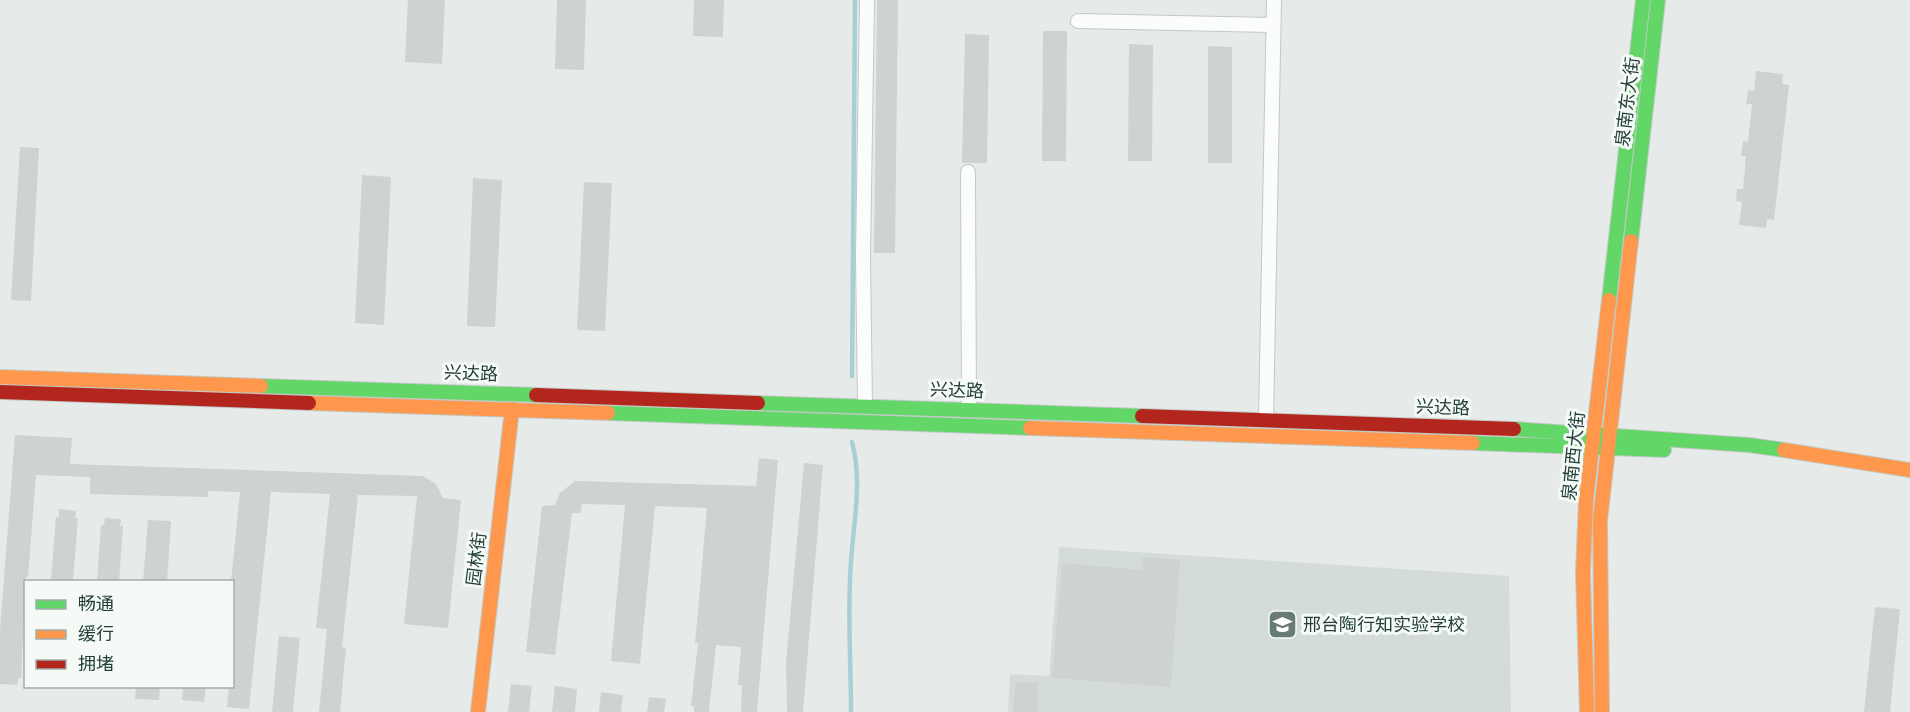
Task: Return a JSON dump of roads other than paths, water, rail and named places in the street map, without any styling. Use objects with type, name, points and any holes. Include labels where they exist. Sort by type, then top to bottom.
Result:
[{"type":"main road","name":"泉南东大街","points":[[1627,207],[1643,0]]},
{"type":"main road","name":"泉南东大街","points":[[1627,207],[1658,0]]},
{"type":"main road","name":"泉南西大街","points":[[1587,712],[1584,543],[1594,433],[1627,207]]},
{"type":"main road","name":"泉南西大街","points":[[1602,712],[1600,521],[1609,441],[1627,207]]},
{"type":"main road","name":"兴达路","points":[[0,376],[1594,433],[1609,441],[1747,458],[1910,484]]},
{"type":"main road","name":"兴达路","points":[[0,392],[1593,447],[1609,441],[1749,445],[1910,470]]},
{"type":"main road","name":"园林街","points":[[478,712],[512,409]]},
{"type":"street","points":[[865,406],[863,257],[867,0]]},
{"type":"street","points":[[1266,420],[1274,0]]},
{"type":"street","points":[[1078,21],[1273,25]]},
{"type":"street","points":[[968,172],[969,410]]},
{"type":"waterway","points":[[852,376],[855,0]]},
{"type":"waterway","points":[[851,712],[849,596],[857,493],[852,442]]},
{"type":"place","name":"邢台陶行知实验学校","points":[[1282,625]]}]
